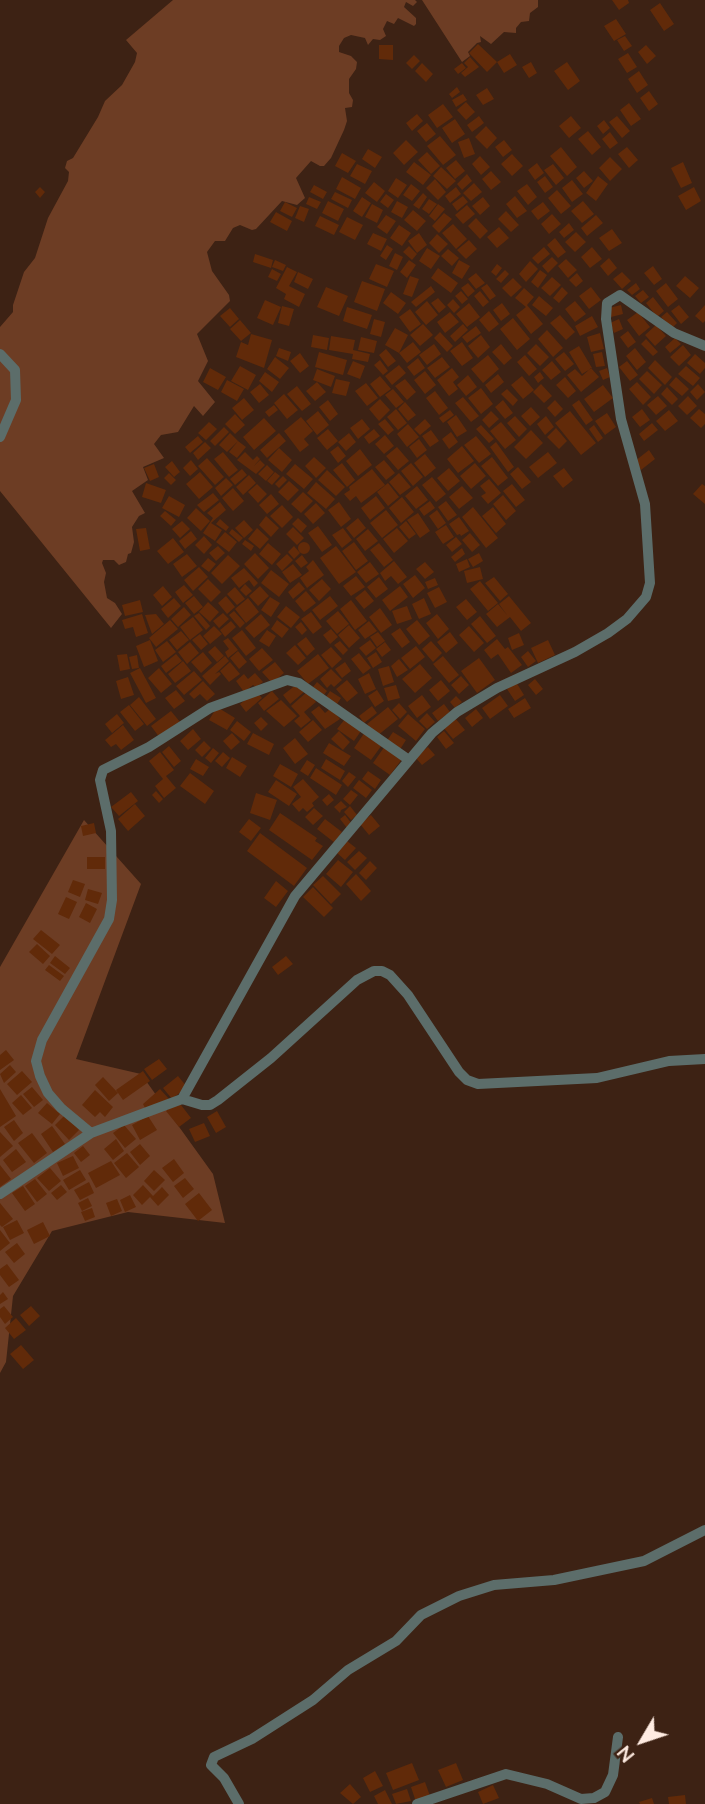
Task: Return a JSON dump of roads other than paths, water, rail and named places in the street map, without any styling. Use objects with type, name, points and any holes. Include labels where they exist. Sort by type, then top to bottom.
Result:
[{"type":"street","points":[[182,1099],[295,896],[432,733],[457,712],[498,688],[575,652],[608,633],[628,619],[646,597],[650,583],[645,504],[621,419],[606,319],[607,303],[620,295],[674,333],[705,346]]},
{"type":"street","points":[[0,354],[15,370],[16,400],[0,437]]},
{"type":"street","points":[[91,1133],[61,1108],[48,1093],[36,1061],[42,1040],[109,919],[111,831],[100,780],[103,770],[108,765],[149,747],[210,708],[287,680],[299,683],[409,760]]},
{"type":"street","points":[[0,1194],[91,1133],[182,1099],[210,1105],[271,1058],[357,980],[374,971],[390,975],[408,995],[459,1072],[467,1080],[478,1084],[597,1078],[669,1060],[705,1059]]},
{"type":"street","points":[[239,1804],[224,1778],[211,1765],[214,1757],[252,1739],[313,1700],[348,1670],[396,1641],[421,1615],[459,1596],[494,1585],[554,1580],[644,1561],[705,1530]]},
{"type":"street","points":[[417,1804],[506,1774],[547,1784],[581,1799],[594,1798],[605,1791],[613,1775],[618,1737]]}]
